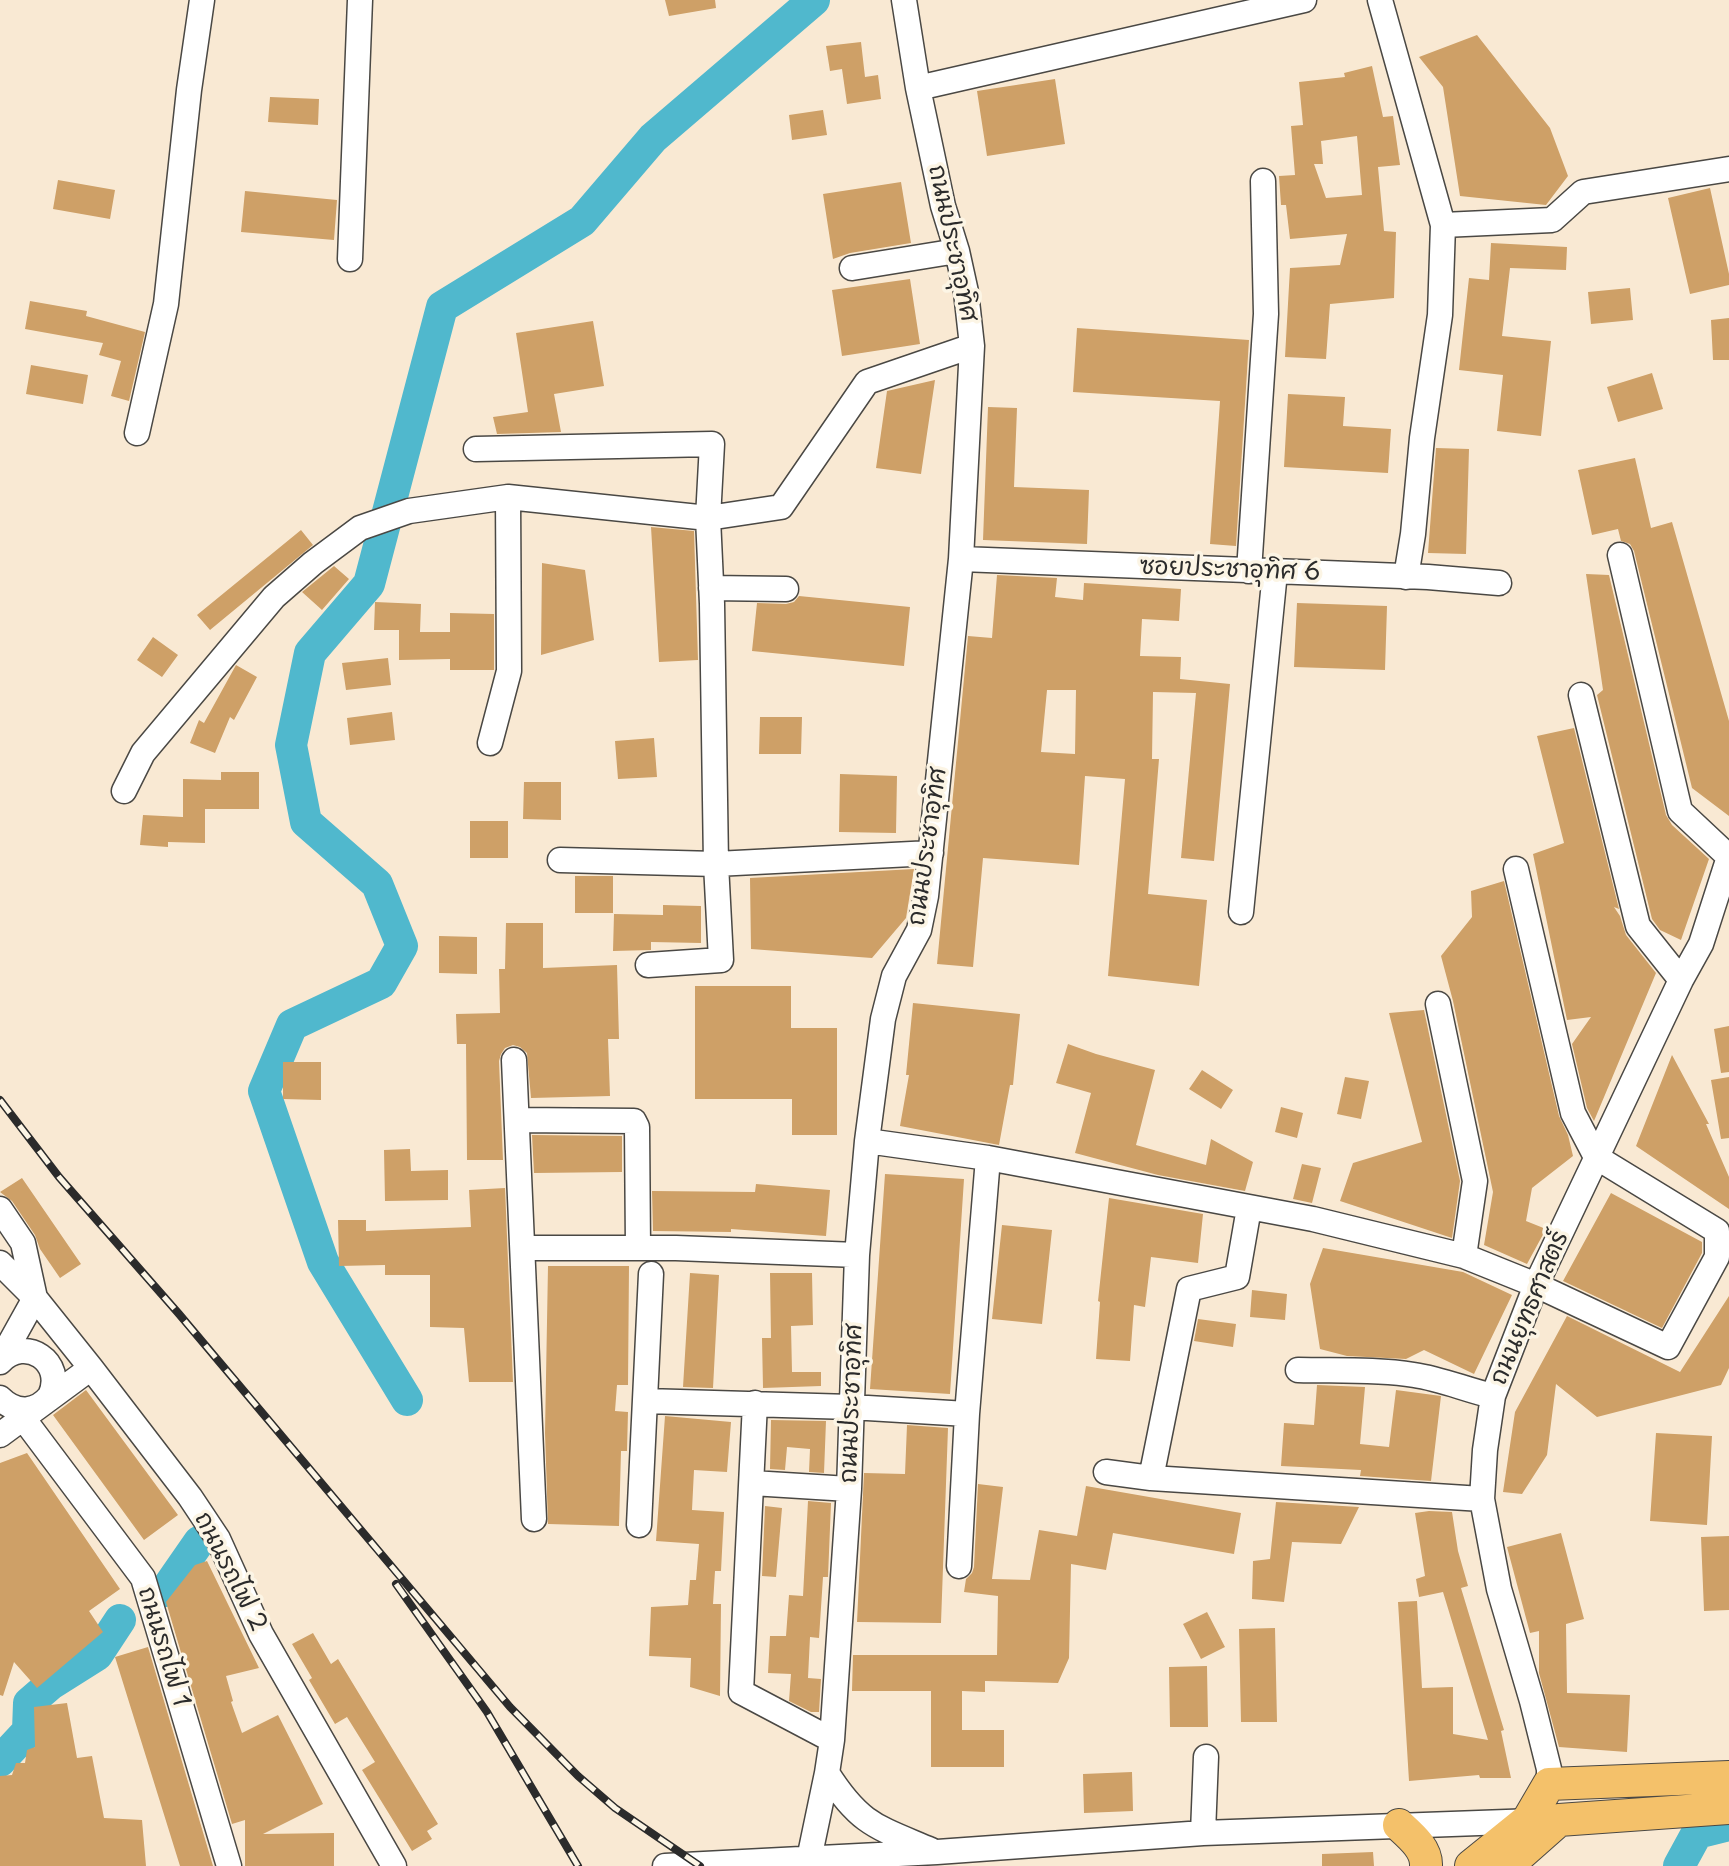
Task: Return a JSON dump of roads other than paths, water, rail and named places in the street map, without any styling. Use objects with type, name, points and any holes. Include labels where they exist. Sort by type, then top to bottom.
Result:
[{"type":"main road","points":[[1511,1863],[1544,1820],[1549,1784],[1729,1777]]},
{"type":"main road","points":[[1471,1866],[1544,1820],[1727,1809]]},
{"type":"main road","points":[[1511,1863],[1623,1816]]},
{"type":"main road","points":[[1399,1825],[1421,1848],[1426,1858],[1426,1866]]},
{"type":"street","points":[[136,433],[166,303],[189,90],[202,0]]},
{"type":"street","points":[[350,259],[360,0]]},
{"type":"street","name":"ถนนประชาอุทิศ","points":[[809,1859],[832,1740],[849,1489],[857,1255],[867,1141],[883,1019],[894,975],[919,930],[926,896],[961,559],[972,346],[966,292],[943,206],[918,88],[904,0]]},
{"type":"street","points":[[1380,0],[1443,225],[1440,315],[1406,577]]},
{"type":"street","points":[[918,88],[1294,1]]},
{"type":"street","points":[[1443,225],[1552,220],[1583,192],[1729,169]]},
{"type":"street","points":[[1249,571],[1266,314],[1263,181]]},
{"type":"street","points":[[852,268],[957,251]]},
{"type":"street","points":[[124,791],[143,753],[274,597],[313,563],[360,528],[409,511],[508,497],[708,518],[781,507],[867,382],[972,346]]},
{"type":"street","points":[[476,449],[712,444],[708,518],[716,864],[721,960],[648,965]]},
{"type":"street","points":[[490,743],[509,671],[508,497]]},
{"type":"street","points":[[1620,555],[1680,811],[1729,857]]},
{"type":"street","name":"ซอยประชาอุทิศ 6","points":[[961,559],[1429,577],[1499,583]]},
{"type":"street","points":[[1241,912],[1276,572]]},
{"type":"street","points":[[711,588],[786,589]]},
{"type":"street","points":[[1581,695],[1637,926],[1681,980]]},
{"type":"street","points":[[560,860],[716,864],[931,853]]},
{"type":"street","name":"ถนนยุทธศาสตร์","points":[[1549,1784],[1549,1769],[1532,1701],[1499,1588],[1482,1499],[1485,1450],[1493,1396],[1536,1285],[1681,980],[1701,944],[1729,857]]},
{"type":"street","points":[[867,1141],[988,1158],[1312,1219],[1464,1256],[1536,1285],[1668,1347],[1717,1257],[1717,1231],[1596,1157],[1573,1113],[1516,869]]},
{"type":"street","points":[[1438,1004],[1475,1181],[1464,1256]]},
{"type":"street","points":[[514,1060],[534,1519]]},
{"type":"street","points":[[517,1120],[634,1121],[637,1127],[638,1248]]},
{"type":"street","points":[[959,1566],[967,1414],[988,1158]]},
{"type":"street","points":[[1151,1478],[1189,1289],[1237,1277],[1249,1208]]},
{"type":"street","name":"ถนนรถไฟ 2","points":[[0,1209],[23,1243],[36,1298]]},
{"type":"street","points":[[0,1263],[16,1257],[23,1243]]},
{"type":"street","points":[[524,1248],[638,1248],[857,1255]]},
{"type":"street","name":"ถนนรถไฟ 2","points":[[0,1263],[36,1298],[190,1497],[218,1539],[261,1634],[394,1866]]},
{"type":"street","points":[[639,1525],[651,1274]]},
{"type":"street","points":[[0,1362],[36,1298]]},
{"type":"street","points":[[0,1362],[12,1353],[25,1350],[44,1358],[52,1369],[54,1383],[50,1396],[32,1412]]},
{"type":"street","points":[[0,1435],[91,1368]]},
{"type":"street","points":[[1298,1370],[1412,1374],[1493,1396]]},
{"type":"street","points":[[0,1398],[6,1405],[32,1412]]},
{"type":"street","points":[[645,1401],[850,1407],[967,1414]]},
{"type":"street","points":[[755,1404],[741,1692],[832,1740]]},
{"type":"street","name":"ถนนรถไฟ 1","points":[[32,1412],[143,1578],[229,1866]]},
{"type":"street","points":[[1106,1472],[1151,1478],[1482,1499]]},
{"type":"street","points":[[752,1483],[849,1489]]},
{"type":"street","points":[[1203,1833],[1206,1757]]},
{"type":"street","points":[[827,1773],[841,1795],[866,1821],[937,1852]]},
{"type":"street","points":[[665,1866],[937,1852],[1203,1833],[1544,1820]]},
{"type":"waterway","points":[[407,1400],[323,1262],[264,1091],[292,1025],[381,983],[402,946],[377,884],[306,822],[291,745],[310,653],[369,584],[442,307],[582,221],[653,138],[814,0]]},
{"type":"waterway","points":[[165,1591],[199,1542]]},
{"type":"waterway","points":[[0,1761],[28,1731],[29,1703],[51,1684],[97,1655],[120,1620]]},
{"type":"waterway","points":[[1679,1866],[1697,1833],[1729,1825]]},
{"type":"railway","points":[[0,1100],[59,1177],[179,1314],[510,1707],[578,1776],[615,1808],[700,1866]]},
{"type":"railway","points":[[396,1584],[487,1712],[578,1866]]}]
